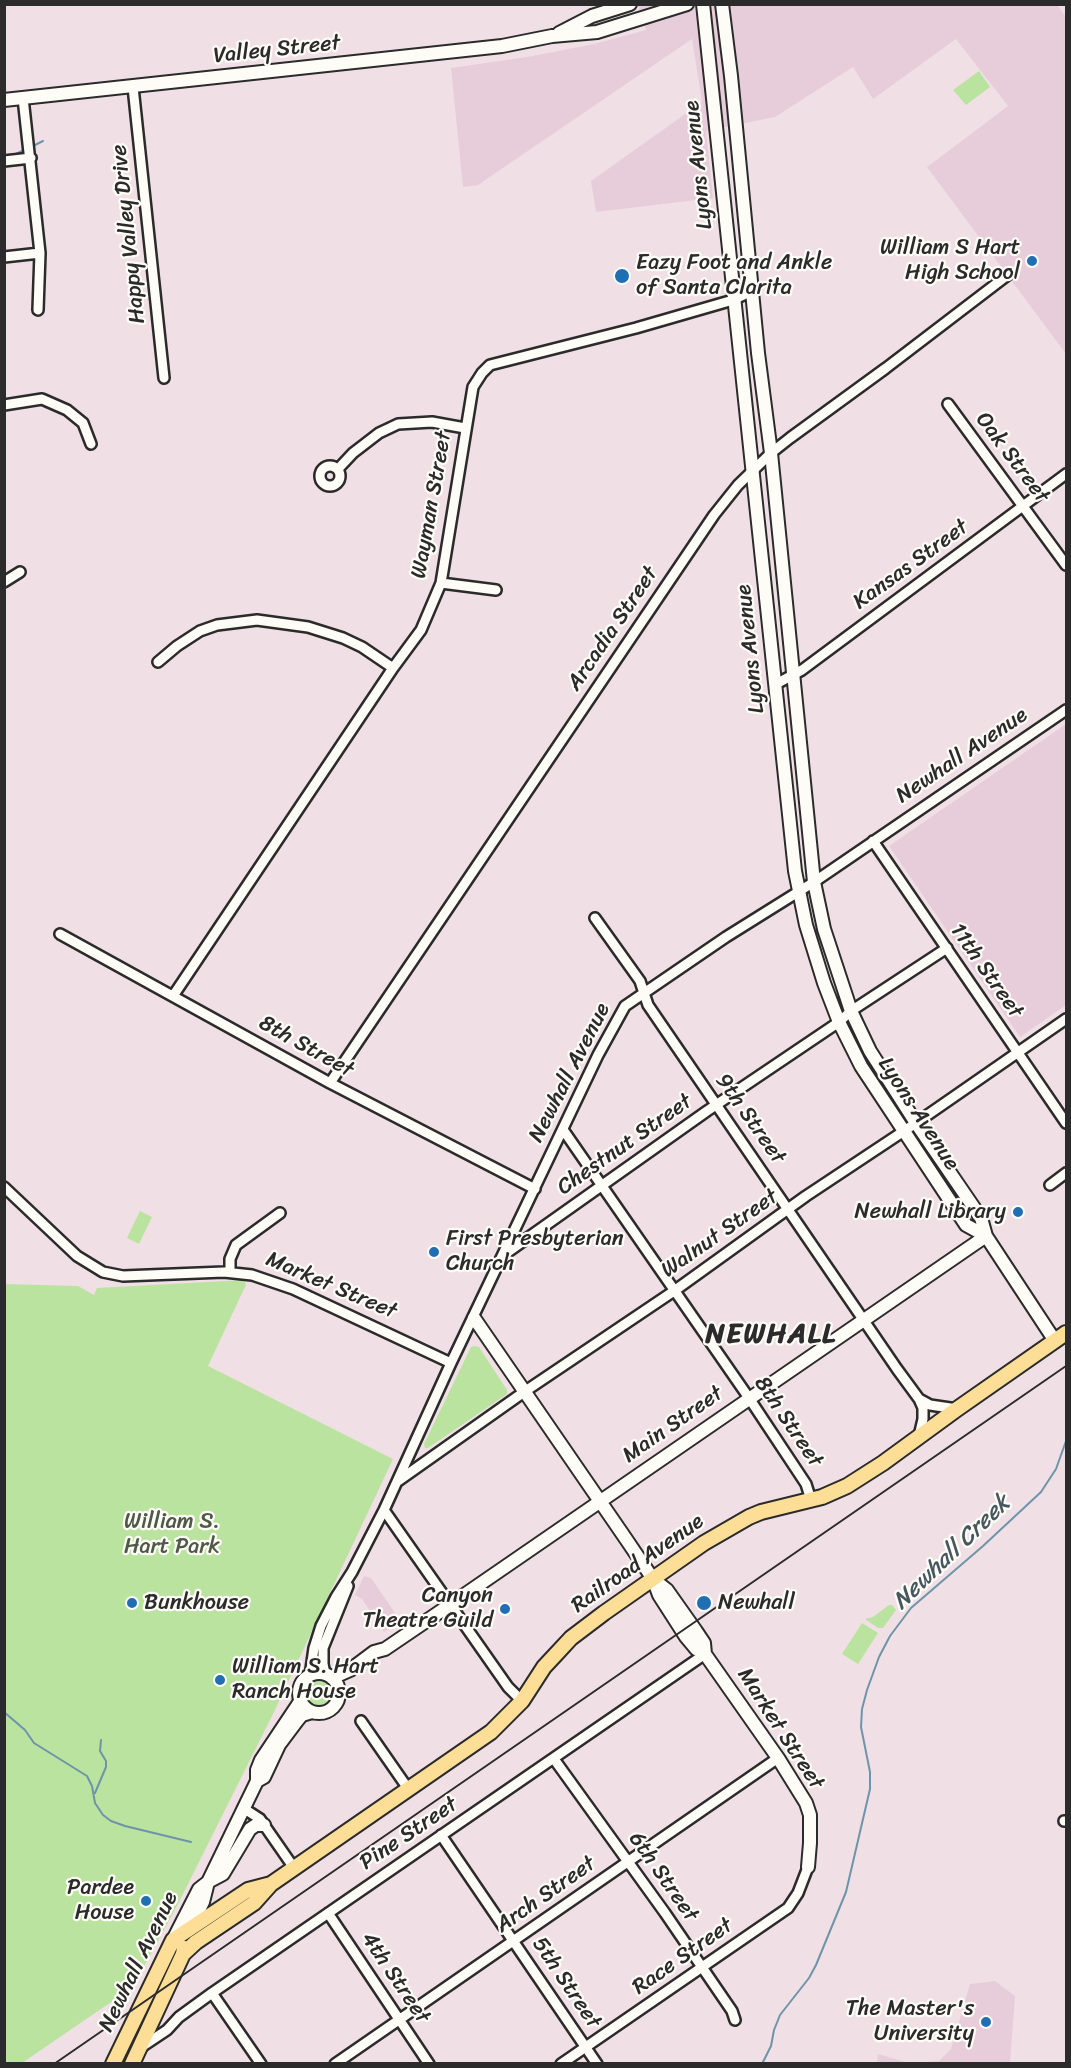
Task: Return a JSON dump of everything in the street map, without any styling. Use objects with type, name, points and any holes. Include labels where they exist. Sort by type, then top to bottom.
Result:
[{"type":"main road","name":"Railroad Avenue","points":[[183,1954],[196,1942],[254,1904],[271,1884],[491,1732],[522,1701],[544,1667],[571,1638],[704,1543],[761,1512],[830,1494],[853,1482],[1061,1337]]},
{"type":"main road","name":"Railroad Avenue","points":[[173,1940],[248,1890],[271,1884]]},
{"type":"main road","name":"Newhall Avenue","points":[[132,2064],[183,1954],[189,1929]]},
{"type":"main road","name":"Newhall Avenue","points":[[113,2064],[173,1940]]},
{"type":"street","name":"Valley Street","points":[[552,36],[592,16],[630,4]]},
{"type":"street","name":"Valley Street","points":[[4,100],[502,46],[552,36],[597,32],[687,4]]},
{"type":"street","name":"Lyons Avenue","points":[[703,4],[733,300],[799,890],[806,925],[814,956],[839,1023],[861,1066],[966,1225],[986,1236]]},
{"type":"street","name":"Lyons Avenue","points":[[722,4],[771,453],[814,882],[830,951],[850,1011],[870,1051],[981,1218],[986,1236],[1061,1337]]},
{"type":"street","name":"Happy Valley Drive","points":[[133,87],[164,378]]},
{"type":"street","points":[[23,98],[40,253],[38,310]]},
{"type":"street","points":[[4,161],[31,158]]},
{"type":"street","points":[[4,257],[40,253]]},
{"type":"street","name":"Arcadia Street","points":[[330,1083],[714,515],[738,485],[771,453],[1009,274]]},
{"type":"street","name":"Wayman Street","points":[[173,996],[393,668],[421,630],[441,584],[465,428],[473,387],[482,373],[490,365],[636,328],[733,300],[752,291]]},
{"type":"street","points":[[4,405],[42,399],[67,410],[83,423],[91,444]]},
{"type":"street","name":"Oak Street","points":[[948,404],[1066,565]]},
{"type":"street","points":[[338,469],[353,453],[379,433],[398,424],[432,422],[465,428]]},
{"type":"street","name":"Kansas Street","points":[[776,684],[793,675],[1066,474]]},
{"type":"street","points":[[4,582],[20,572]]},
{"type":"street","points":[[441,584],[496,590]]},
{"type":"street","points":[[158,662],[182,642],[200,632],[217,625],[257,620],[308,627],[343,638],[362,647],[393,668]]},
{"type":"street","name":"Newhall Avenue","points":[[310,1676],[314,1648],[321,1626],[384,1510],[451,1363],[564,1131],[598,1055],[625,1006],[814,882],[1066,710]]},
{"type":"street","name":"11th Street","points":[[873,842],[1066,1123]]},
{"type":"street","name":"9th Street","points":[[595,918],[640,981],[648,1005],[716,1106],[919,1398]]},
{"type":"street","name":"8th Street","points":[[60,934],[330,1083],[535,1189]]},
{"type":"street","name":"Chestnut Street","points":[[505,1254],[839,1023],[850,1011],[947,948]]},
{"type":"street","name":"Walnut Street","points":[[396,1482],[1066,1019]]},
{"type":"street","name":"8th Street","points":[[564,1131],[749,1398],[806,1484],[811,1500]]},
{"type":"street","points":[[1050,1185],[1066,1173]]},
{"type":"street","name":"Market Street","points":[[4,1187],[76,1256],[103,1272],[134,1276],[230,1272],[252,1275],[293,1289],[451,1363]]},
{"type":"street","points":[[230,1272],[230,1259],[236,1245],[280,1213]]},
{"type":"street","name":"Main Street","points":[[339,1693],[350,1679],[375,1660],[385,1649],[986,1236]]},
{"type":"street","name":"Market Street","points":[[474,1318],[653,1580],[667,1590],[692,1625],[704,1643],[705,1654],[806,1803],[810,1815],[808,1867]]},
{"type":"street","points":[[919,1398],[930,1405],[957,1409]]},
{"type":"street","points":[[919,1398],[923,1408],[919,1436]]},
{"type":"street","points":[[384,1510],[508,1687],[522,1701]]},
{"type":"street","name":"Newhall Avenue","points":[[328,1676],[322,1664],[323,1648],[352,1572]]},
{"type":"street","name":"Main Street","points":[[328,1676],[350,1670],[375,1652],[385,1649]]},
{"type":"street","name":"Pine Street","points":[[138,2049],[167,2030],[179,2017],[212,1993],[705,1654]]},
{"type":"street","points":[[319,1673],[328,1676],[336,1683],[339,1693],[336,1703],[329,1710],[319,1713],[312,1712],[301,1700],[301,1686],[310,1676],[319,1673]]},
{"type":"street","name":"Newhall Avenue","points":[[189,1929],[203,1902],[208,1882],[257,1780],[257,1770],[261,1760],[301,1700]]},
{"type":"street","name":"Newhall Avenue","points":[[257,1780],[264,1777],[279,1745],[297,1720],[302,1715],[312,1712]]},
{"type":"street","points":[[362,1721],[409,1790]]},
{"type":"street","name":"Arch Street","points":[[335,2064],[777,1758]]},
{"type":"street","name":"6th Street","points":[[554,1759],[732,2011],[735,2020]]},
{"type":"street","points":[[243,1808],[258,1817],[294,1868]]},
{"type":"street","points":[[208,1882],[223,1874],[250,1829],[264,1825]]},
{"type":"street","name":"5th Street","points":[[441,1835],[597,2064]]},
{"type":"street","name":"Race Street","points":[[561,2064],[788,1908],[798,1893],[808,1867]]},
{"type":"street","name":"Newhall Avenue","points":[[173,1940],[194,1898],[208,1882]]},
{"type":"street","name":"4th Street","points":[[328,1913],[429,2064]]},
{"type":"street","points":[[212,1993],[261,2064]]},
{"type":"shaded area","points":[[638,5],[1057,5],[1066,17],[1066,354],[927,167],[1008,106],[956,39],[873,99],[853,67],[775,117],[706,131],[713,198],[596,212],[591,181],[702,102],[692,39],[478,185],[463,187],[451,68],[594,44],[646,30]]},
{"type":"shaded area","points":[[1066,724],[1066,1005],[1020,1037],[889,846]]},
{"type":"shaded area","points":[[364,1576],[371,1578],[400,1620],[384,1632],[362,1599],[355,1595]]},
{"type":"shaded area","name":"The Master's University","points":[[995,1981],[1015,1996],[1010,2063],[909,2063],[939,2061],[951,2049],[970,1984]]},
{"type":"shaded area","points":[[878,2054],[909,2063],[877,2063]]},
{"type":"green space","points":[[979,71],[990,87],[966,105],[953,90]]},
{"type":"green space","points":[[140,1211],[152,1217],[139,1244],[127,1238]]},
{"type":"green space","name":"William S. Hart Park","points":[[244,1280],[246,1285],[208,1366],[393,1459],[274,1712],[178,1904],[133,1987],[22,2063],[5,2063],[5,1284],[78,1286],[94,1295],[97,1288]]},
{"type":"green space","points":[[471,1347],[479,1347],[507,1390],[507,1394],[425,1448],[424,1444]]},
{"type":"green space","points":[[889,1605],[896,1610],[883,1628],[878,1628],[865,1619],[873,1617]]},
{"type":"green space","points":[[862,1623],[878,1633],[858,1664],[842,1654]]},
{"type":"green space","points":[[319,1681],[327,1685],[331,1693],[327,1701],[319,1705],[311,1701],[307,1693],[311,1685]]},
{"type":"waterway","points":[[31,147],[43,141]]},
{"type":"waterway","points":[[12,156],[26,149]]},
{"type":"waterway","name":"Newhall Creek","points":[[762,2064],[771,2046],[780,2015],[809,1978],[816,1965],[846,1892],[870,1789],[870,1772],[861,1727],[862,1709],[879,1657],[890,1636],[911,1608],[1041,1492],[1056,1469],[1066,1441]]},
{"type":"waterway","points":[[4,1712],[25,1730],[34,1743],[87,1776],[92,1786],[95,1803],[103,1815],[111,1821],[191,1842]]},
{"type":"waterway","points":[[95,1793],[106,1767],[106,1761],[100,1751],[101,1740]]},
{"type":"railway","points":[[54,2064],[1066,1366]]},
{"type":"place","name":"William S Hart High School","points":[[1032,261]]},
{"type":"place","name":"Eazy Foot and Ankle of Santa Clarita","points":[[622,276]]},
{"type":"place","name":"Newhall Library","points":[[1018,1212]]},
{"type":"place","name":"First Presbyterian Church","points":[[434,1252]]},
{"type":"place","name":"Bunkhouse","points":[[132,1603]]},
{"type":"place","name":"Newhall","points":[[704,1603]]},
{"type":"place","name":"Canyon Theatre Guild","points":[[505,1609]]},
{"type":"place","name":"William S. Hart Ranch House","points":[[220,1680]]},
{"type":"place","name":"Pardee House","points":[[146,1901]]},
{"type":"place","name":"The Master's University","points":[[986,2022]]},
{"type":"district","name":"NEWHALL","points":[[771,1335]]}]
